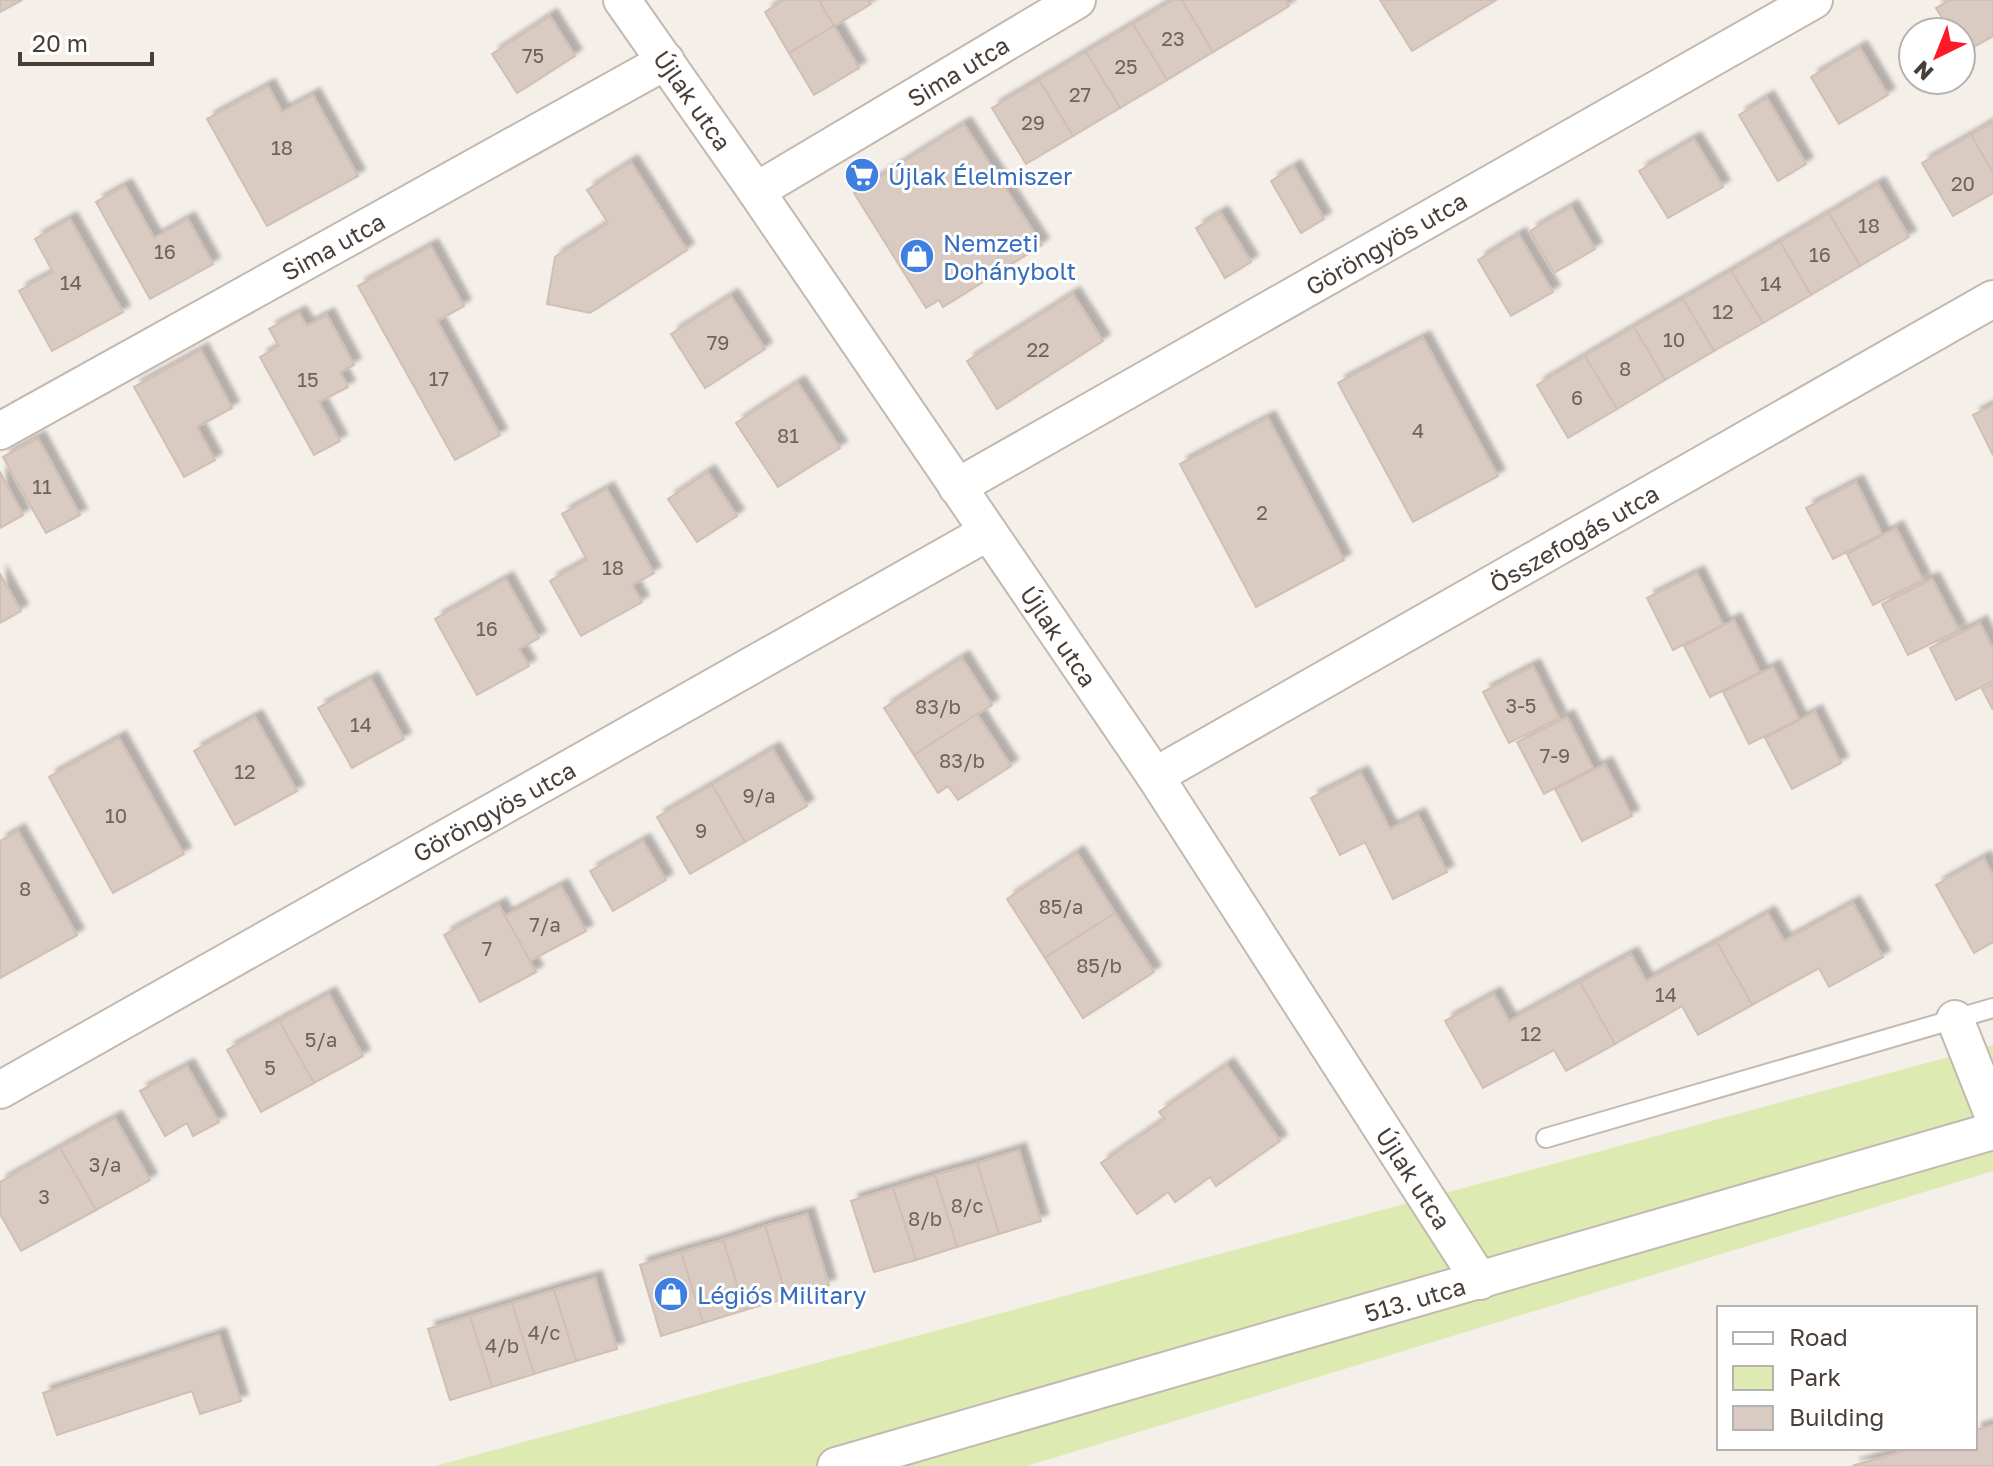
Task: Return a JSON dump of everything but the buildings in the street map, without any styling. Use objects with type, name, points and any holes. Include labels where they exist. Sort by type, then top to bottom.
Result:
[{"type":"street","name":"Újlak utca","points":[[622,0],[1155,776],[1480,1281]]},
{"type":"street","name":"Sima utca","points":[[756,191],[1077,0]]},
{"type":"street","name":"Göröngyös utca","points":[[957,487],[1814,0]]},
{"type":"street","name":"Sima utca","points":[[0,431],[666,61]]},
{"type":"street","name":"Összefogás utca","points":[[1155,776],[1993,299]]},
{"type":"street","name":"Göröngyös utca","points":[[0,1090],[988,532]]},
{"type":"street","points":[[1955,1019],[1993,1115]]},
{"type":"street","name":"513. utca","points":[[836,1466],[1993,1131]]},
{"type":"lane","points":[[1546,1138],[1993,1008]]},
{"type":"green space","points":[[1993,1045],[1993,1171],[1027,1466],[435,1466]]},
{"type":"place","name":"Újlak Élelmiszer","points":[[862,175]]},
{"type":"place","name":"Nemzeti Dohánybolt","points":[[917,256]]},
{"type":"place","name":"Légiós Military","points":[[671,1294]]}]
